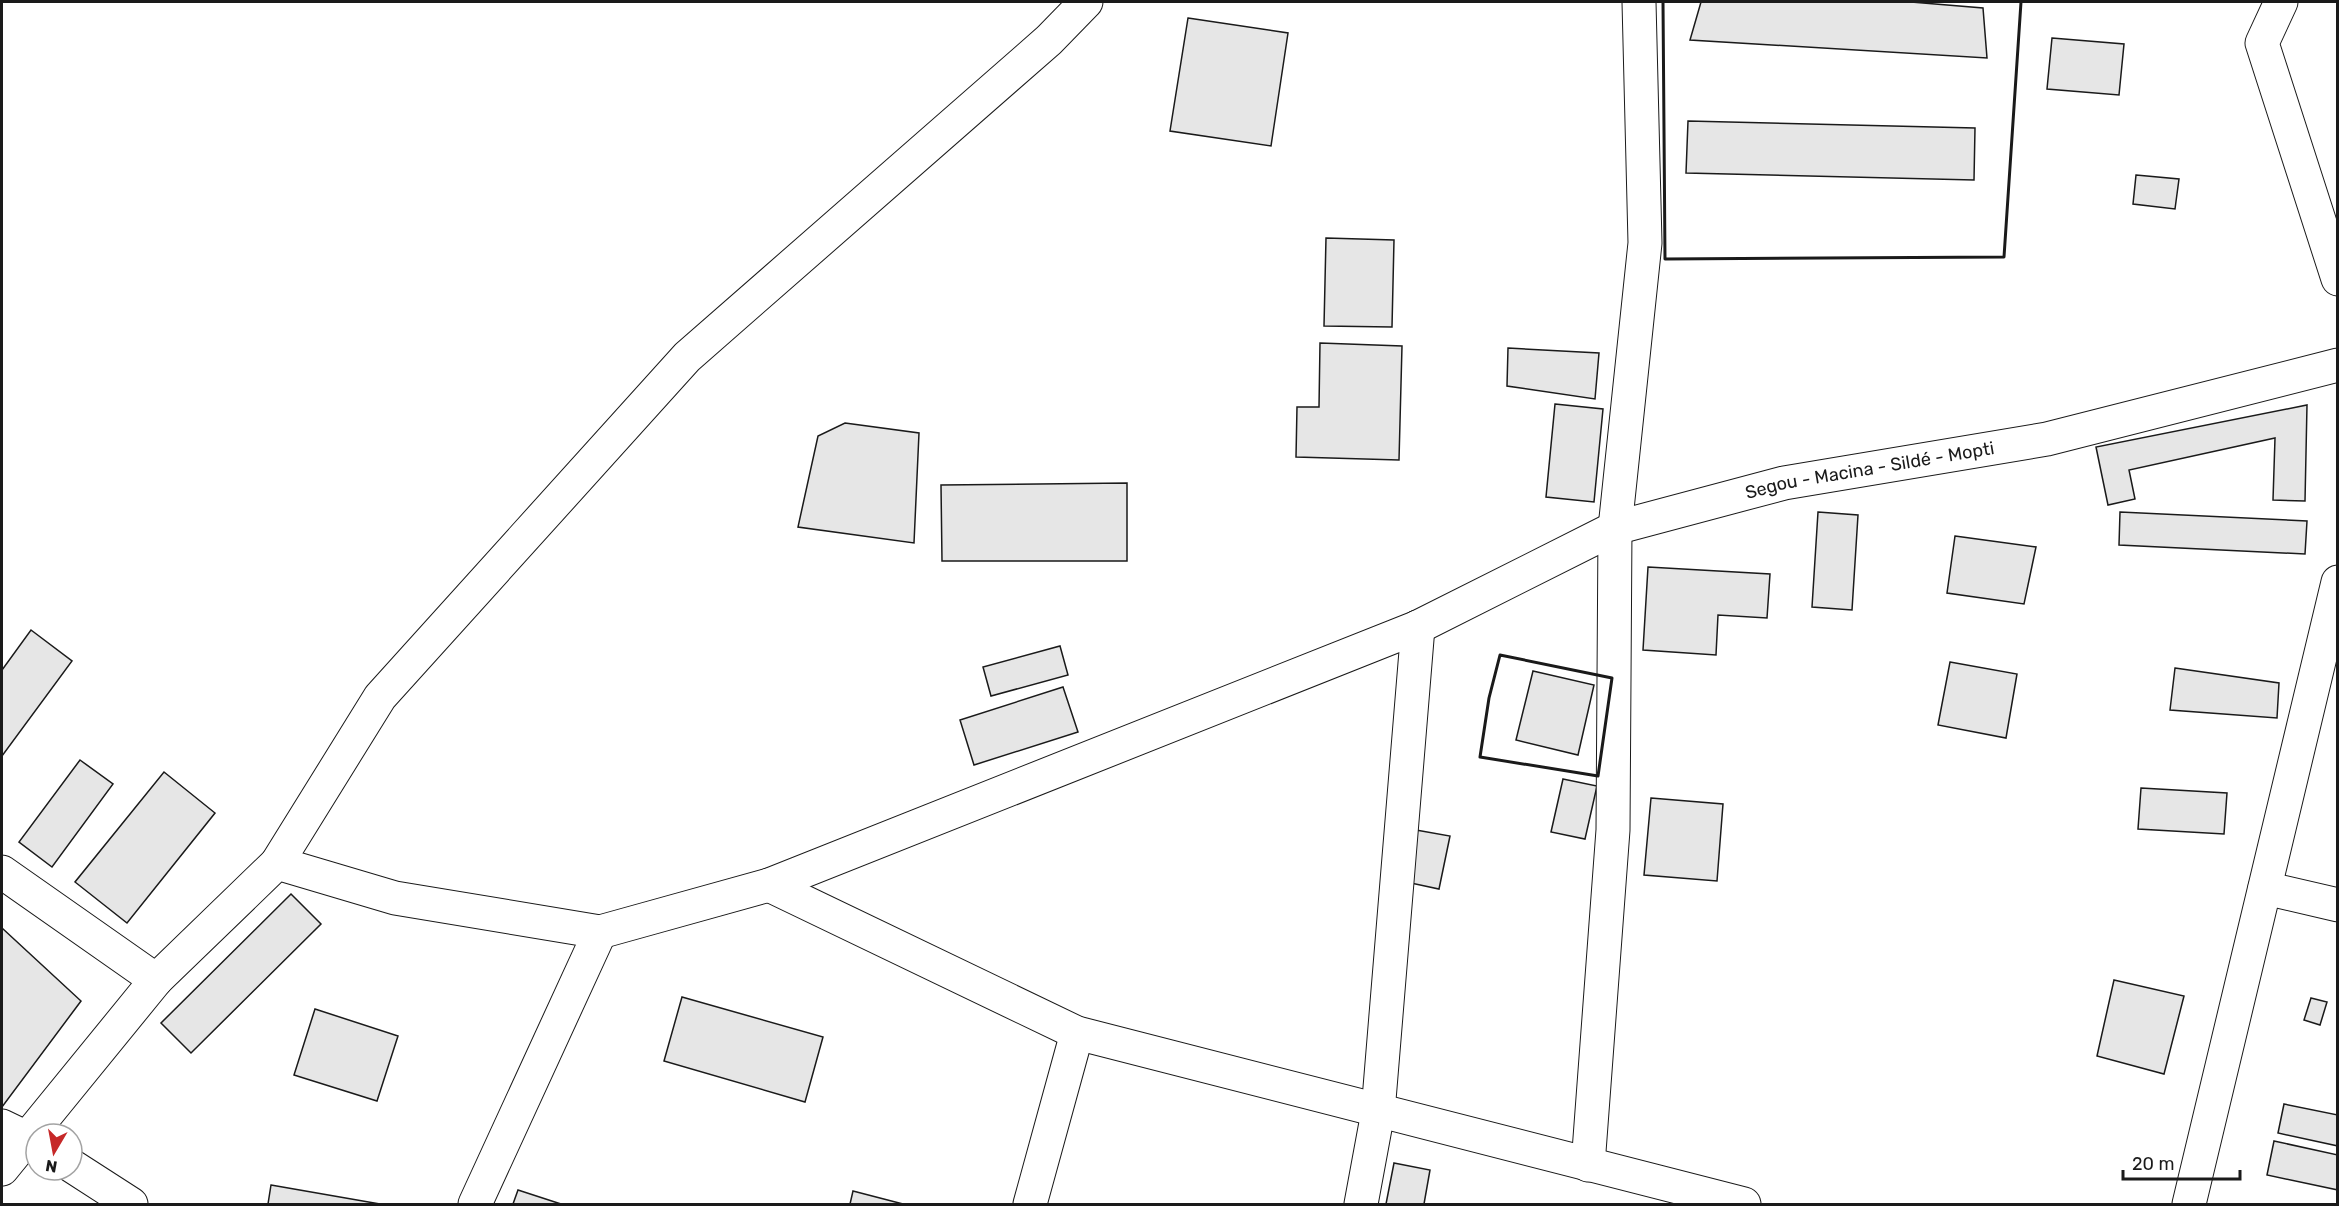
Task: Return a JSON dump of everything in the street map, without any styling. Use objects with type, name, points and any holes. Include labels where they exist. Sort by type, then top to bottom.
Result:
[{"type":"street","points":[[2,1169],[22,1136],[156,980],[277,863],[380,697],[687,357],[1049,40],[1086,2]]},
{"type":"street","points":[[1588,1165],[1613,830],[1615,528],[1645,243],[1639,2]]},
{"type":"street","points":[[2281,2],[2262,43],[2337,279]]},
{"type":"street","name":"Segou - Macina - Sildé - Mopti","points":[[600,932],[770,885],[1418,627],[1615,528],[1784,483],[2047,439],[2337,365]]},
{"type":"street","points":[[2189,1204],[2337,582]]},
{"type":"street","points":[[1360,1204],[1378,1112],[1418,627]]},
{"type":"street","points":[[277,863],[395,898],[600,932],[475,1204]]},
{"type":"street","points":[[2,872],[156,980]]},
{"type":"street","points":[[770,885],[1077,1033],[1744,1204]]},
{"type":"street","points":[[2265,888],[2337,905]]},
{"type":"street","points":[[1029,1204],[1077,1033]]},
{"type":"street","points":[[84,1174],[131,1204]]},
{"type":"building","points":[[1701,2],[1911,2],[1983,8],[1987,58],[1690,40]]},
{"type":"building","points":[[1188,18],[1288,33],[1271,146],[1170,131]]},
{"type":"building","points":[[2052,38],[2124,44],[2119,95],[2047,89]]},
{"type":"building","points":[[1688,121],[1975,128],[1974,180],[1686,173]]},
{"type":"building","points":[[2136,175],[2179,179],[2175,209],[2133,204]]},
{"type":"building","points":[[1326,238],[1394,240],[1392,327],[1324,326]]},
{"type":"building","points":[[1320,343],[1402,346],[1399,460],[1296,457],[1297,407],[1319,407]]},
{"type":"building","points":[[1508,348],[1599,353],[1595,399],[1507,386]]},
{"type":"building","points":[[1555,404],[1603,409],[1594,502],[1546,497]]},
{"type":"building","points":[[2307,405],[2305,501],[2273,500],[2275,438],[2129,470],[2135,499],[2108,505],[2096,447]]},
{"type":"building","points":[[845,423],[919,433],[914,543],[798,527],[818,436]]},
{"type":"building","points":[[1127,483],[1127,561],[942,561],[941,485]]},
{"type":"building","points":[[1818,512],[1858,515],[1852,610],[1812,607]]},
{"type":"building","points":[[2120,512],[2307,521],[2305,554],[2119,545]]},
{"type":"building","points":[[1955,536],[2036,547],[2024,604],[1947,593]]},
{"type":"building","points":[[1648,567],[1770,574],[1767,618],[1718,615],[1716,655],[1643,650]]},
{"type":"building","points":[[31,630],[72,661],[2,756],[2,670]]},
{"type":"building","points":[[1060,646],[1068,675],[991,696],[983,667]]},
{"type":"building","points":[[1950,662],[2017,674],[2006,738],[1938,725]]},
{"type":"building","points":[[2175,668],[2279,683],[2277,718],[2170,710]]},
{"type":"building","points":[[1533,671],[1594,685],[1578,755],[1516,740]]},
{"type":"building","points":[[1063,687],[1078,732],[974,765],[960,720]]},
{"type":"building","points":[[80,760],[113,784],[52,867],[19,842]]},
{"type":"building","points":[[164,772],[215,813],[127,923],[75,882]]},
{"type":"building","points":[[1563,779],[1597,786],[1585,839],[1551,832]]},
{"type":"building","points":[[2141,788],[2227,793],[2224,834],[2138,829]]},
{"type":"building","points":[[1651,798],[1723,804],[1717,881],[1644,875]]},
{"type":"building","points":[[1416,830],[1450,836],[1439,889],[1406,882]]},
{"type":"building","points":[[291,894],[321,924],[191,1053],[161,1023]]},
{"type":"building","points":[[2,928],[81,1001],[2,1107]]},
{"type":"building","points":[[2114,980],[2184,996],[2164,1074],[2097,1056]]},
{"type":"building","points":[[682,997],[823,1037],[805,1102],[664,1061]]},
{"type":"building","points":[[2311,998],[2327,1002],[2320,1025],[2304,1020]]},
{"type":"building","points":[[315,1009],[398,1036],[377,1101],[294,1075]]},
{"type":"building","points":[[2284,1104],[2338,1115],[2338,1146],[2278,1133]]},
{"type":"building","points":[[2274,1141],[2338,1155],[2338,1190],[2267,1175]]},
{"type":"building","points":[[1394,1163],[1430,1170],[1424,1204],[1386,1204]]},
{"type":"building","points":[[271,1185],[380,1204],[268,1204]]},
{"type":"building","points":[[518,1190],[561,1204],[513,1204]]},
{"type":"building","points":[[853,1191],[903,1204],[850,1204]]},
{"type":"wall","points":[[1663,2],[1665,259],[2004,257],[2021,2]]},
{"type":"wall","points":[[1500,655],[1612,678],[1598,776],[1480,757],[1489,698],[1500,655]]}]
